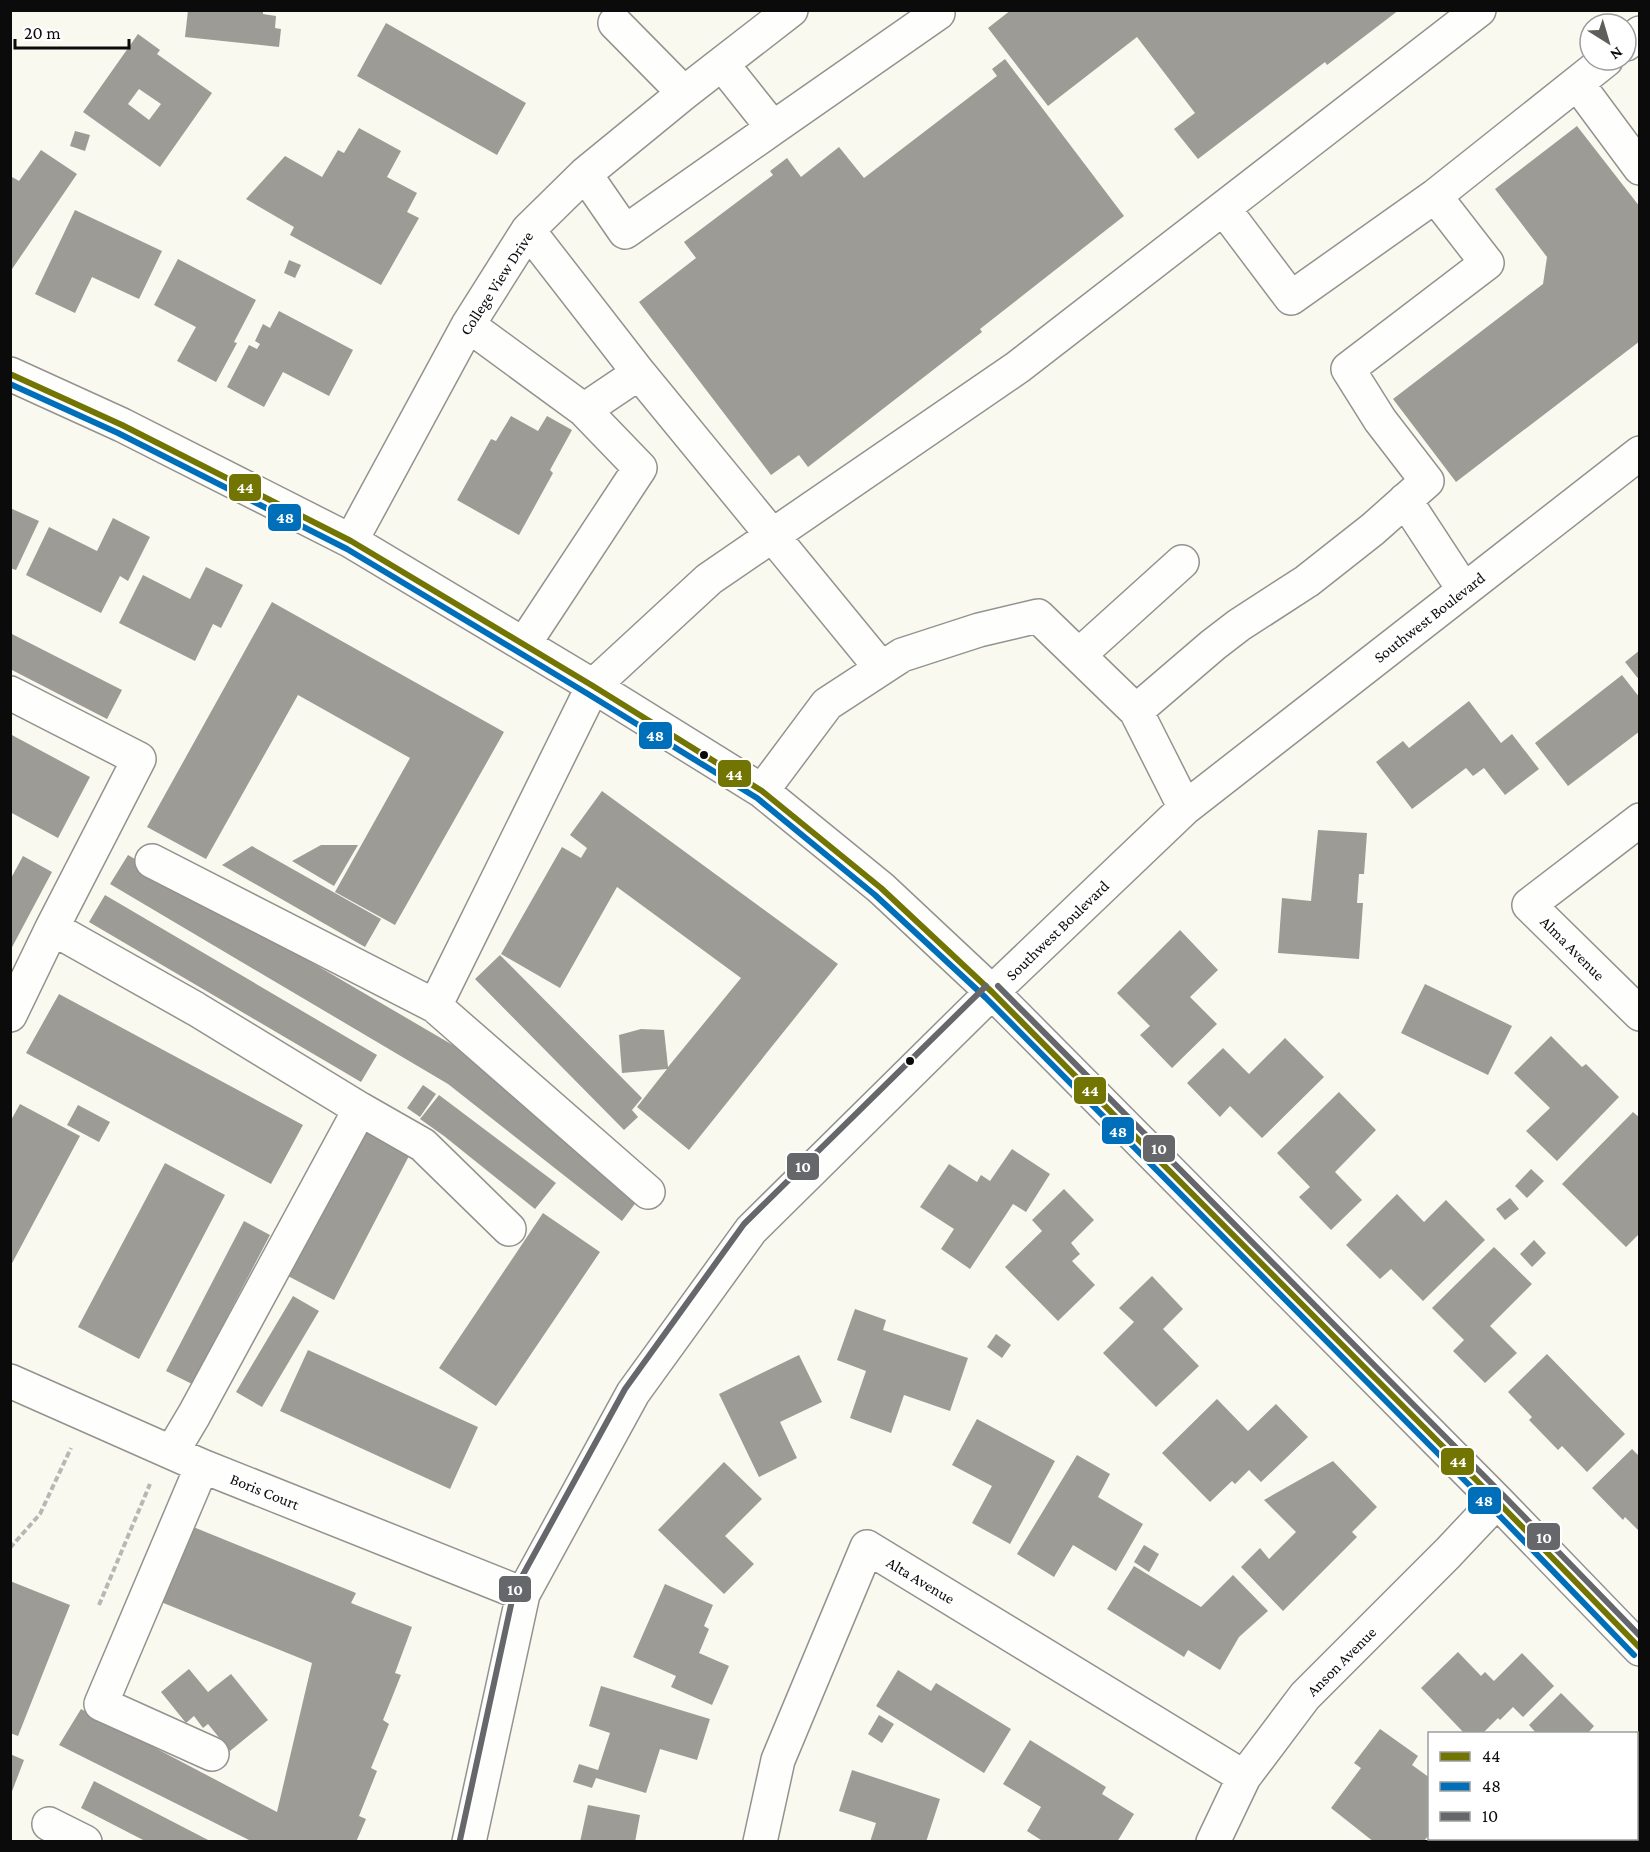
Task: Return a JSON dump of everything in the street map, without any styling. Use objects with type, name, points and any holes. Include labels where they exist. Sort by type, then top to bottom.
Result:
[{"type":"street","name":"College View Drive","points":[[351,541],[468,325],[528,230],[585,174],[791,10]]},
{"type":"street","points":[[435,1006],[593,686],[709,579],[1018,368],[1479,10]]},
{"type":"street","points":[[585,174],[626,232],[938,13]]},
{"type":"street","points":[[615,23],[684,93]]},
{"type":"street","points":[[722,64],[773,128]]},
{"type":"street","points":[[1224,208],[1291,298],[1435,196],[1591,72]]},
{"type":"street","points":[[1577,83],[1640,168]]},
{"type":"street","points":[[1136,711],[1213,645],[1307,581],[1427,481],[1380,420],[1348,369],[1486,263],[1435,196]]},
{"type":"street","points":[[528,230],[639,373],[880,669]]},
{"type":"street","points":[[468,325],[584,410],[640,468],[524,644]]},
{"type":"street","points":[[584,410],[639,373]]},
{"type":"street","points":[[10,374],[122,425],[351,541],[524,644],[762,791],[881,888],[993,992],[1497,1501],[1640,1649]]},
{"type":"street","name":"Southwest Boulevard","points":[[469,1842],[523,1594],[633,1393],[751,1230],[993,992],[1185,808],[1640,453]]},
{"type":"street","points":[[1405,500],[1464,590]]},
{"type":"street","points":[[1079,655],[1182,562]]},
{"type":"street","points":[[762,791],[827,704],[902,655],[979,630],[1038,616],[1136,711],[1185,808]]},
{"type":"street","points":[[10,693],[139,759],[10,1015]]},
{"type":"street","name":"Alma Avenue","points":[[1640,820],[1529,905],[1640,1014]]},
{"type":"street","points":[[152,861],[435,1006],[648,1192]]},
{"type":"street","points":[[52,928],[196,1010],[423,1145],[509,1229]]},
{"type":"street","points":[[163,1463],[194,1415],[360,1108]]},
{"type":"street","name":"Boris Court","points":[[10,1381],[163,1463],[202,1466],[523,1594]]},
{"type":"street","points":[[202,1466],[101,1704],[212,1754]]},
{"type":"street","name":"Anson Avenue","points":[[1213,1842],[1244,1777],[1305,1695],[1497,1501]]},
{"type":"street","name":"Alta Avenue","points":[[760,1842],[778,1760],[867,1547],[1244,1777]]},
{"type":"street","points":[[49,1824],[85,1842]]},
{"type":"path","points":[[10,1548],[40,1514],[74,1442]]},
{"type":"path","points":[[99,1605],[163,1463]]},
{"type":"building","points":[[188,10],[263,10],[263,14],[276,16],[275,28],[281,29],[279,47],[185,37]]},
{"type":"building","points":[[1011,10],[1399,10],[1327,65],[1325,62],[1198,159],[1174,129],[1195,113],[1137,37],[1048,106],[988,28]]},
{"type":"building","points":[[386,23],[526,103],[497,155],[357,76]]},
{"type":"building","points":[[138,34],[160,50],[157,54],[212,93],[160,167],[83,112]],"holes":[[[139,89],[161,104],[149,120],[128,104]]]},
{"type":"building","points":[[1005,59],[1124,216],[980,329],[982,332],[808,467],[799,455],[771,475],[639,302],[696,258],[684,242],[773,175],[770,171],[787,158],[801,177],[839,147],[864,178],[997,76],[992,69]]},
{"type":"building","points":[[1577,126],[1640,207],[1640,341],[1456,482],[1393,399],[1543,284],[1547,257],[1495,189]]},
{"type":"building","points":[[359,128],[401,151],[387,177],[417,193],[407,212],[419,218],[381,285],[290,235],[294,227],[246,199],[285,156],[322,177],[338,150],[344,153]]},
{"type":"building","points":[[75,131],[90,135],[85,151],[70,146]]},
{"type":"building","points":[[41,150],[77,174],[10,272],[10,179],[12,177],[19,181]]},
{"type":"building","points":[[75,210],[162,251],[139,299],[92,277],[75,313],[35,294]]},
{"type":"building","points":[[178,259],[256,300],[216,382],[177,361],[196,327],[154,305]]},
{"type":"building","points":[[289,260],[301,265],[295,278],[284,273]]},
{"type":"building","points":[[279,311],[353,350],[329,396],[283,372],[264,407],[227,387],[249,345],[257,349],[260,344],[255,341],[263,324],[270,328]]},
{"type":"building","points":[[511,416],[538,431],[547,416],[572,430],[550,470],[553,473],[519,535],[457,500],[491,439],[496,441]]},
{"type":"building","points":[[10,508],[39,521],[16,570],[10,568]]},
{"type":"building","points":[[113,518],[150,537],[128,581],[120,576],[101,613],[26,575],[49,527],[97,551]]},
{"type":"building","points":[[206,567],[243,585],[221,628],[213,624],[195,661],[119,623],[143,575],[190,599]]},
{"type":"building","points":[[272,602],[504,732],[395,925],[335,892],[410,758],[298,695],[206,859],[147,827]]},
{"type":"building","points":[[10,633],[122,690],[107,719],[10,669]]},
{"type":"building","points":[[1640,650],[1640,681],[1625,662]]},
{"type":"building","points":[[1622,675],[1640,698],[1640,731],[1568,786],[1535,743]]},
{"type":"building","points":[[1469,701],[1501,743],[1512,734],[1539,769],[1505,795],[1484,768],[1473,776],[1466,768],[1412,809],[1376,762],[1403,741],[1409,748]]},
{"type":"building","points":[[10,734],[90,777],[58,838],[10,812]]},
{"type":"building","points":[[602,791],[838,964],[689,1150],[637,1107],[667,1069],[622,1073],[619,1035],[641,1029],[664,1030],[668,1067],[741,978],[617,887],[560,988],[501,954],[562,847],[581,858],[587,848],[570,835]]},
{"type":"building","points":[[1318,830],[1367,833],[1364,874],[1359,874],[1357,903],[1363,903],[1359,959],[1278,953],[1282,898],[1311,901]]},
{"type":"building","points":[[321,845],[358,845],[334,886],[292,861]]},
{"type":"building","points":[[252,846],[381,919],[365,947],[222,865]]},
{"type":"building","points":[[128,855],[463,1051],[643,1193],[622,1221],[448,1084],[110,884]]},
{"type":"building","points":[[23,856],[52,872],[10,951],[10,880]]},
{"type":"building","points":[[105,895],[377,1055],[361,1082],[89,922]]},
{"type":"building","points":[[1180,930],[1218,970],[1190,997],[1217,1024],[1172,1068],[1140,1035],[1150,1026],[1117,993]]},
{"type":"building","points":[[500,955],[642,1098],[632,1110],[638,1117],[624,1130],[475,979]]},
{"type":"building","points":[[1425,984],[1512,1026],[1488,1075],[1401,1033]]},
{"type":"building","points":[[59,994],[303,1125],[271,1184],[26,1053]]},
{"type":"building","points":[[1551,1036],[1582,1067],[1586,1064],[1619,1097],[1557,1161],[1526,1131],[1550,1108],[1514,1073]]},
{"type":"building","points":[[1285,1038],[1324,1077],[1262,1138],[1230,1106],[1220,1117],[1187,1083],[1223,1048],[1249,1074]]},
{"type":"building","points":[[423,1085],[436,1094],[420,1117],[407,1108]]},
{"type":"building","points":[[1339,1092],[1376,1130],[1335,1172],[1362,1200],[1331,1230],[1299,1197],[1310,1187],[1277,1153]]},
{"type":"building","points":[[439,1095],[556,1183],[535,1209],[420,1119]]},
{"type":"building","points":[[20,1104],[80,1136],[10,1267],[10,1122]]},
{"type":"building","points":[[78,1105],[110,1122],[99,1142],[67,1125]]},
{"type":"building","points":[[1633,1112],[1640,1118],[1640,1233],[1626,1247],[1562,1184]]},
{"type":"building","points":[[362,1129],[410,1154],[334,1300],[286,1275]]},
{"type":"building","points":[[1012,1149],[1050,1174],[1026,1212],[1013,1204],[970,1269],[941,1249],[954,1229],[920,1207],[949,1164],[977,1182],[981,1175],[990,1181]]},
{"type":"building","points":[[165,1163],[225,1195],[139,1359],[78,1327]]},
{"type":"building","points":[[1531,1169],[1544,1181],[1527,1198],[1515,1186]]},
{"type":"building","points":[[1064,1189],[1094,1220],[1071,1243],[1080,1254],[1072,1261],[1095,1285],[1058,1321],[1005,1267],[1042,1231],[1032,1220]]},
{"type":"building","points":[[1397,1194],[1424,1222],[1446,1200],[1485,1240],[1423,1301],[1391,1269],[1380,1279],[1346,1245]]},
{"type":"building","points":[[1510,1198],[1519,1209],[1505,1220],[1496,1209]]},
{"type":"building","points":[[543,1213],[600,1252],[496,1406],[439,1368]]},
{"type":"building","points":[[244,1221],[270,1235],[192,1384],[166,1371]]},
{"type":"building","points":[[1534,1240],[1546,1253],[1532,1267],[1520,1254]]},
{"type":"building","points":[[1494,1247],[1532,1284],[1490,1326],[1517,1353],[1485,1383],[1453,1351],[1464,1340],[1432,1308]]},
{"type":"building","points":[[1152,1276],[1183,1309],[1163,1329],[1199,1366],[1156,1407],[1103,1353],[1134,1322],[1119,1308]]},
{"type":"building","points":[[293,1296],[319,1311],[262,1407],[236,1392]]},
{"type":"building","points":[[855,1309],[886,1320],[883,1330],[968,1358],[950,1411],[904,1395],[891,1433],[850,1418],[866,1371],[837,1360]]},
{"type":"building","points":[[996,1334],[1011,1345],[1002,1358],[987,1347]]},
{"type":"building","points":[[308,1350],[478,1427],[450,1489],[280,1411]]},
{"type":"building","points":[[1547,1354],[1625,1434],[1587,1472],[1562,1446],[1558,1450],[1529,1420],[1532,1417],[1508,1392]]},
{"type":"building","points":[[799,1355],[822,1402],[780,1422],[797,1458],[759,1477],[719,1394]]},
{"type":"building","points":[[1217,1399],[1248,1431],[1276,1404],[1308,1437],[1261,1482],[1249,1470],[1235,1484],[1232,1481],[1210,1502],[1162,1453]]},
{"type":"building","points":[[977,1419],[1055,1461],[1010,1544],[972,1523],[992,1486],[952,1465]]},
{"type":"building","points":[[1632,1449],[1640,1457],[1640,1532],[1625,1517],[1623,1520],[1592,1488]]},
{"type":"building","points":[[1077,1455],[1110,1474],[1098,1497],[1143,1524],[1116,1571],[1073,1545],[1054,1577],[1017,1554]]},
{"type":"building","points":[[1333,1461],[1377,1507],[1352,1532],[1357,1537],[1283,1611],[1241,1567],[1260,1548],[1269,1559],[1296,1532],[1264,1500]]},
{"type":"building","points":[[724,1462],[762,1499],[725,1536],[754,1564],[724,1594],[658,1530]]},
{"type":"building","points":[[186,1524],[356,1593],[351,1603],[412,1627],[395,1673],[401,1675],[383,1720],[389,1724],[371,1768],[377,1771],[359,1816],[366,1819],[356,1842],[253,1842],[59,1745],[81,1709],[277,1812],[312,1663],[156,1600]]},
{"type":"building","points":[[1144,1545],[1159,1554],[1149,1572],[1134,1562]]},
{"type":"building","points":[[1134,1566],[1201,1607],[1233,1575],[1268,1611],[1239,1637],[1220,1670],[1188,1650],[1184,1657],[1107,1609]]},
{"type":"building","points":[[10,1581],[70,1605],[18,1736],[10,1733]]},
{"type":"building","points":[[665,1584],[713,1605],[704,1626],[709,1629],[699,1653],[729,1666],[712,1705],[671,1687],[676,1676],[633,1657]]},
{"type":"building","points":[[1458,1652],[1481,1676],[1485,1672],[1494,1681],[1522,1653],[1554,1686],[1523,1717],[1513,1707],[1484,1732],[1463,1732],[1421,1688]]},
{"type":"building","points":[[189,1669],[208,1692],[231,1674],[268,1720],[230,1751],[208,1724],[203,1728],[194,1716],[186,1723],[161,1692]]},
{"type":"building","points":[[898,1670],[931,1691],[936,1683],[1011,1729],[984,1773],[876,1706]]},
{"type":"building","points":[[601,1686],[710,1719],[697,1760],[660,1749],[646,1793],[596,1778],[592,1788],[573,1782],[579,1764],[598,1770],[610,1733],[589,1726]]},
{"type":"building","points":[[1561,1693],[1594,1726],[1589,1732],[1535,1732],[1529,1725]]},
{"type":"building","points":[[879,1715],[894,1724],[882,1743],[868,1734]]},
{"type":"building","points":[[1380,1729],[1418,1756],[1412,1765],[1428,1777],[1428,1836],[1423,1842],[1374,1842],[1331,1808],[1361,1768],[1354,1763]]},
{"type":"building","points":[[1030,1740],[1106,1787],[1102,1794],[1134,1814],[1117,1842],[1044,1842],[1027,1831],[1041,1807],[1003,1784]]},
{"type":"building","points":[[10,1754],[24,1760],[11,1794],[10,1794]]},
{"type":"building","points":[[852,1770],[940,1799],[926,1842],[870,1842],[876,1823],[839,1811]]},
{"type":"building","points":[[94,1781],[212,1842],[147,1842],[81,1808]]},
{"type":"building","points":[[1640,1789],[1640,1842],[1604,1842],[1602,1840],[1638,1840],[1638,1790]]},
{"type":"building","points":[[588,1805],[640,1815],[635,1842],[580,1842]]},
{"type":"transit line","name":"44","points":[[10,374],[122,425],[351,541],[593,686],[762,791],[881,888],[992,992],[1640,1648]]},
{"type":"transit line","name":"48","points":[[10,384],[118,433],[347,549],[757,798],[875,895],[986,998],[1491,1507],[1634,1655]]},
{"type":"transit line","name":"10","points":[[460,1840],[514,1591],[625,1389],[744,1224],[986,986]]},
{"type":"transit line","name":"10","points":[[998,986],[1640,1636]]}]
